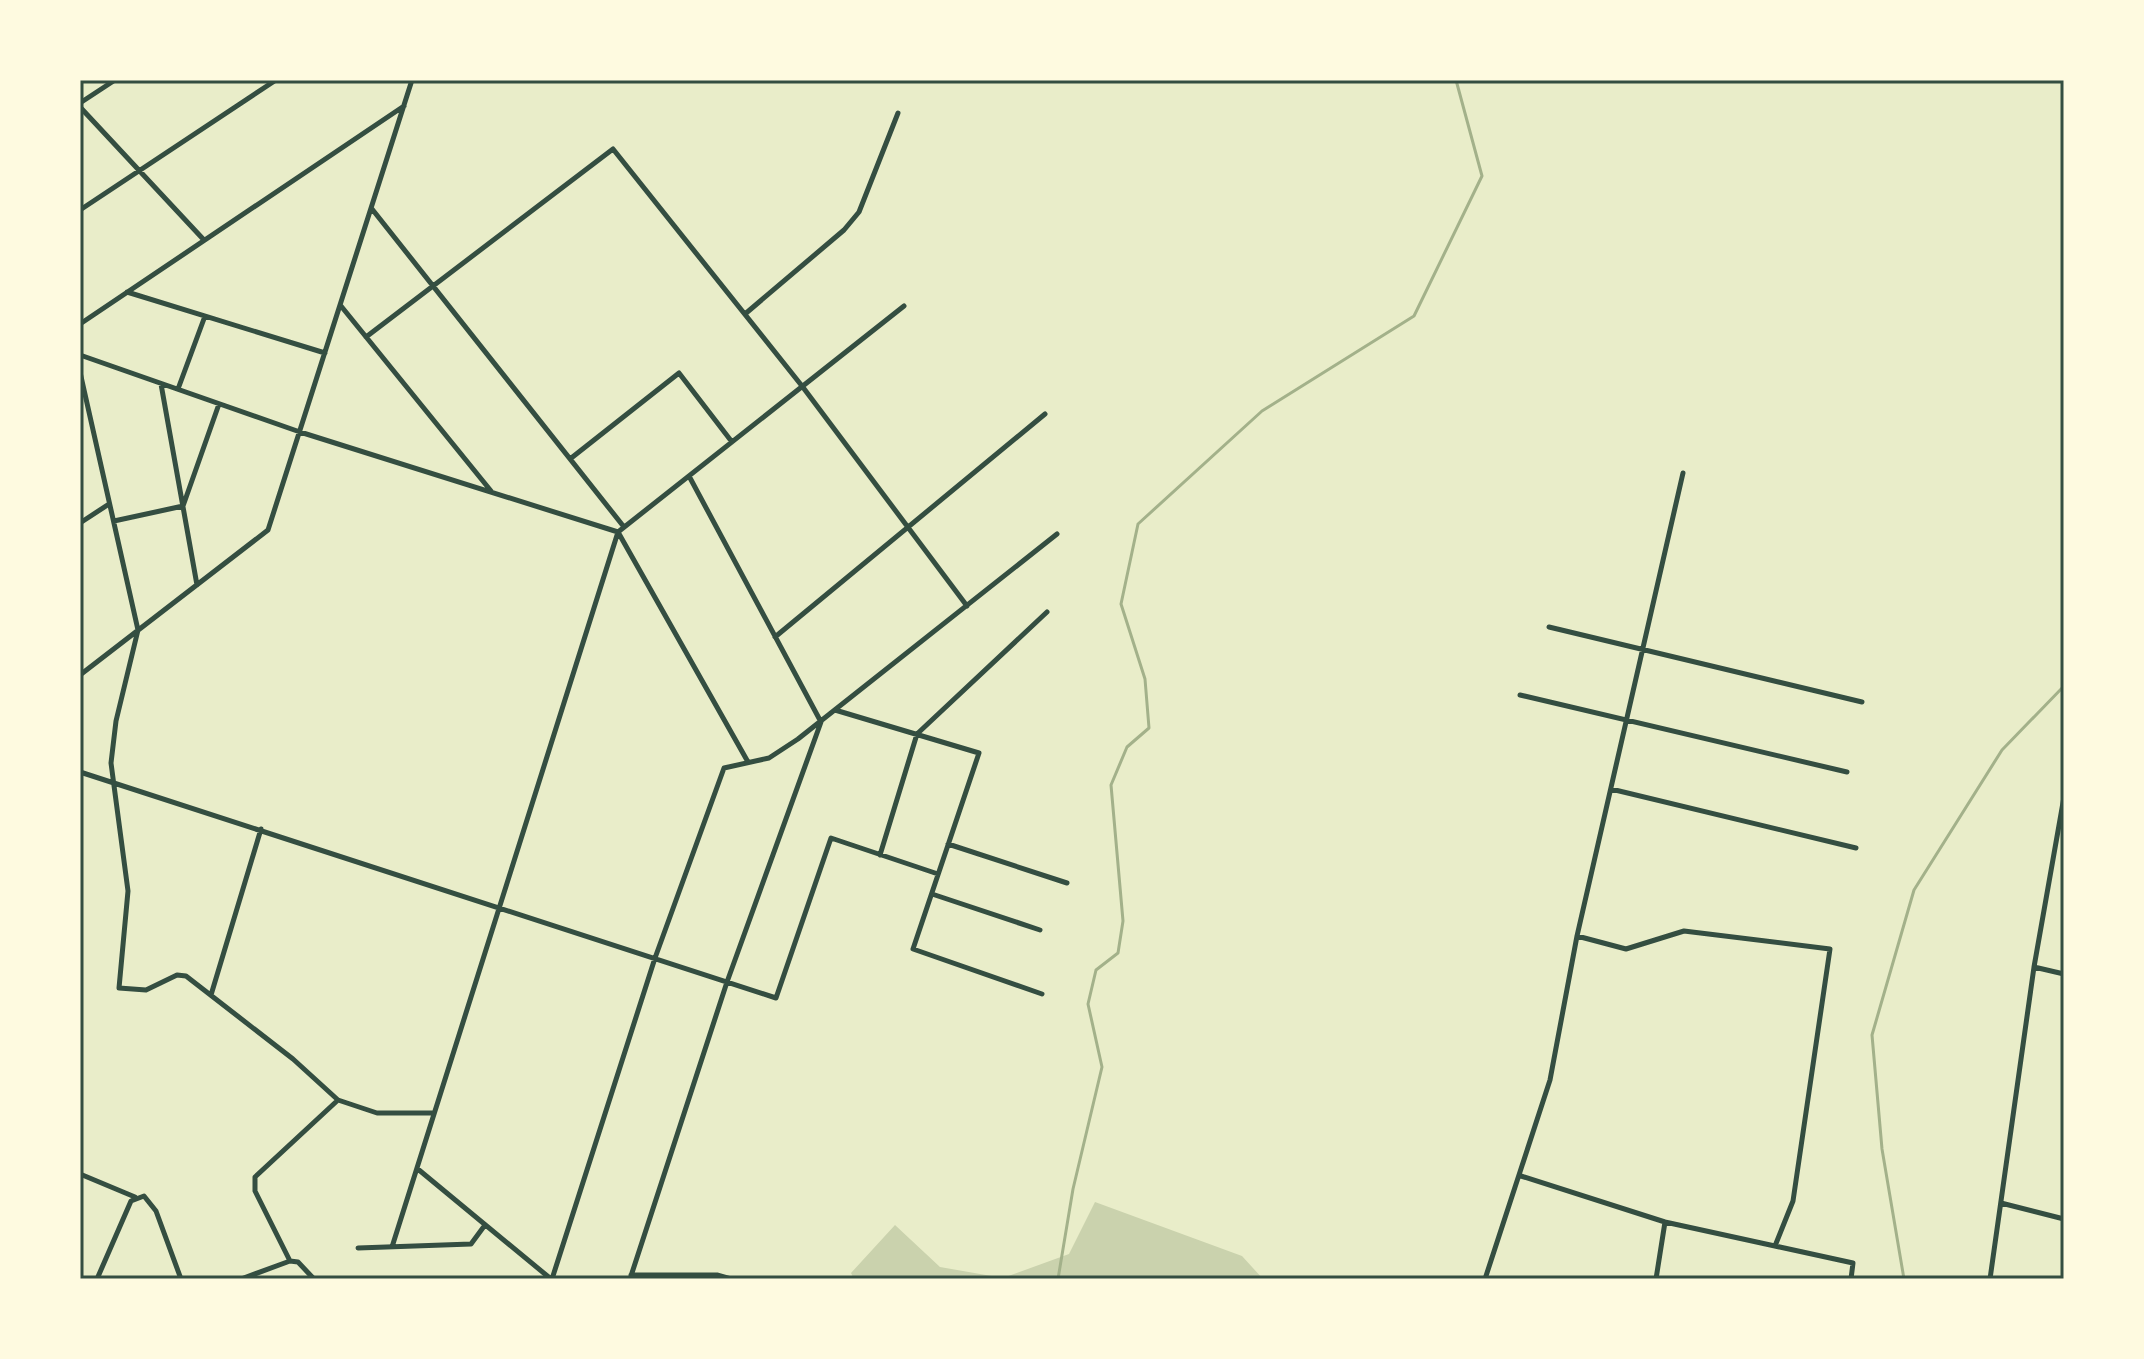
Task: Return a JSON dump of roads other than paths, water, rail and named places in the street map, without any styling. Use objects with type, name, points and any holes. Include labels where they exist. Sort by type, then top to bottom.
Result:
[{"type":"street","points":[[115,80],[80,105],[204,240]]},
{"type":"street","points":[[80,210],[276,80]]},
{"type":"street","points":[[80,675],[268,530],[412,80]]},
{"type":"street","points":[[80,324],[404,106]]},
{"type":"street","points":[[745,314],[844,230],[859,212],[898,113]]},
{"type":"street","points":[[366,337],[613,149],[802,386],[967,606]]},
{"type":"street","points":[[371,208],[624,527]]},
{"type":"street","points":[[127,292],[325,353]]},
{"type":"street","points":[[340,305],[492,492]]},
{"type":"street","points":[[392,1247],[618,532],[904,306]]},
{"type":"street","points":[[178,389],[205,316]]},
{"type":"street","points":[[80,355],[300,432],[618,532],[748,762]]},
{"type":"street","points":[[80,372],[138,630],[114,732],[112,782],[128,891],[119,988],[146,990],[181,974],[293,1059],[338,1100],[377,1113],[434,1113]]},
{"type":"street","points":[[570,459],[679,373],[732,442]]},
{"type":"street","points":[[161,384],[197,585]]},
{"type":"street","points":[[183,506],[219,404]]},
{"type":"street","points":[[80,415],[88,410]]},
{"type":"street","points":[[775,637],[1045,414]]},
{"type":"street","points":[[1485,1279],[1550,1080],[1577,936],[1683,473]]},
{"type":"street","points":[[689,476],[821,722],[727,982],[631,1277],[717,1275],[731,1279]]},
{"type":"street","points":[[80,523],[110,504]]},
{"type":"street","points":[[114,521],[183,506]]},
{"type":"street","points":[[418,1170],[549,1278],[655,958],[724,768],[769,758],[821,722],[1057,534]]},
{"type":"street","points":[[880,855],[917,734],[1047,612]]},
{"type":"street","points":[[1549,627],[1862,702]]},
{"type":"street","points":[[1520,695],[1847,772]]},
{"type":"street","points":[[835,710],[979,753],[913,949],[1042,994]]},
{"type":"street","points":[[80,772],[776,998],[831,838],[938,874]]},
{"type":"street","points":[[1611,789],[1856,848]]},
{"type":"street","points":[[1990,1279],[2034,967],[2064,797]]},
{"type":"street","points":[[211,995],[261,829]]},
{"type":"street","points":[[948,844],[1067,883]]},
{"type":"street","points":[[932,894],[1040,930]]},
{"type":"street","points":[[1577,936],[1626,949],[1684,931],[1830,949],[1793,1201],[1775,1246]]},
{"type":"street","points":[[2034,967],[2064,974]]},
{"type":"street","points":[[290,1261],[252,1181],[338,1100]]},
{"type":"street","points":[[80,1174],[148,1199],[156,1211],[181,1279]]},
{"type":"street","points":[[1521,1176],[1665,1222],[1853,1263],[1851,1279]]},
{"type":"street","points":[[97,1279],[126,1211],[136,1197]]},
{"type":"street","points":[[2001,1203],[2064,1219]]},
{"type":"street","points":[[1656,1279],[1665,1222]]},
{"type":"street","points":[[358,1248],[471,1244],[485,1225]]},
{"type":"street","points":[[241,1279],[290,1261],[298,1262],[314,1279]]},
{"type":"waterway","points":[[1058,1279],[1073,1189],[1102,1067],[1088,1004],[1096,970],[1118,953],[1123,921],[1111,785],[1127,747],[1149,728],[1145,679],[1121,604],[1138,524],[1262,411],[1414,316],[1482,176],[1456,80]]},
{"type":"waterway","points":[[1904,1279],[1882,1149],[1872,1035],[1914,890],[2002,750],[2064,686]]}]
